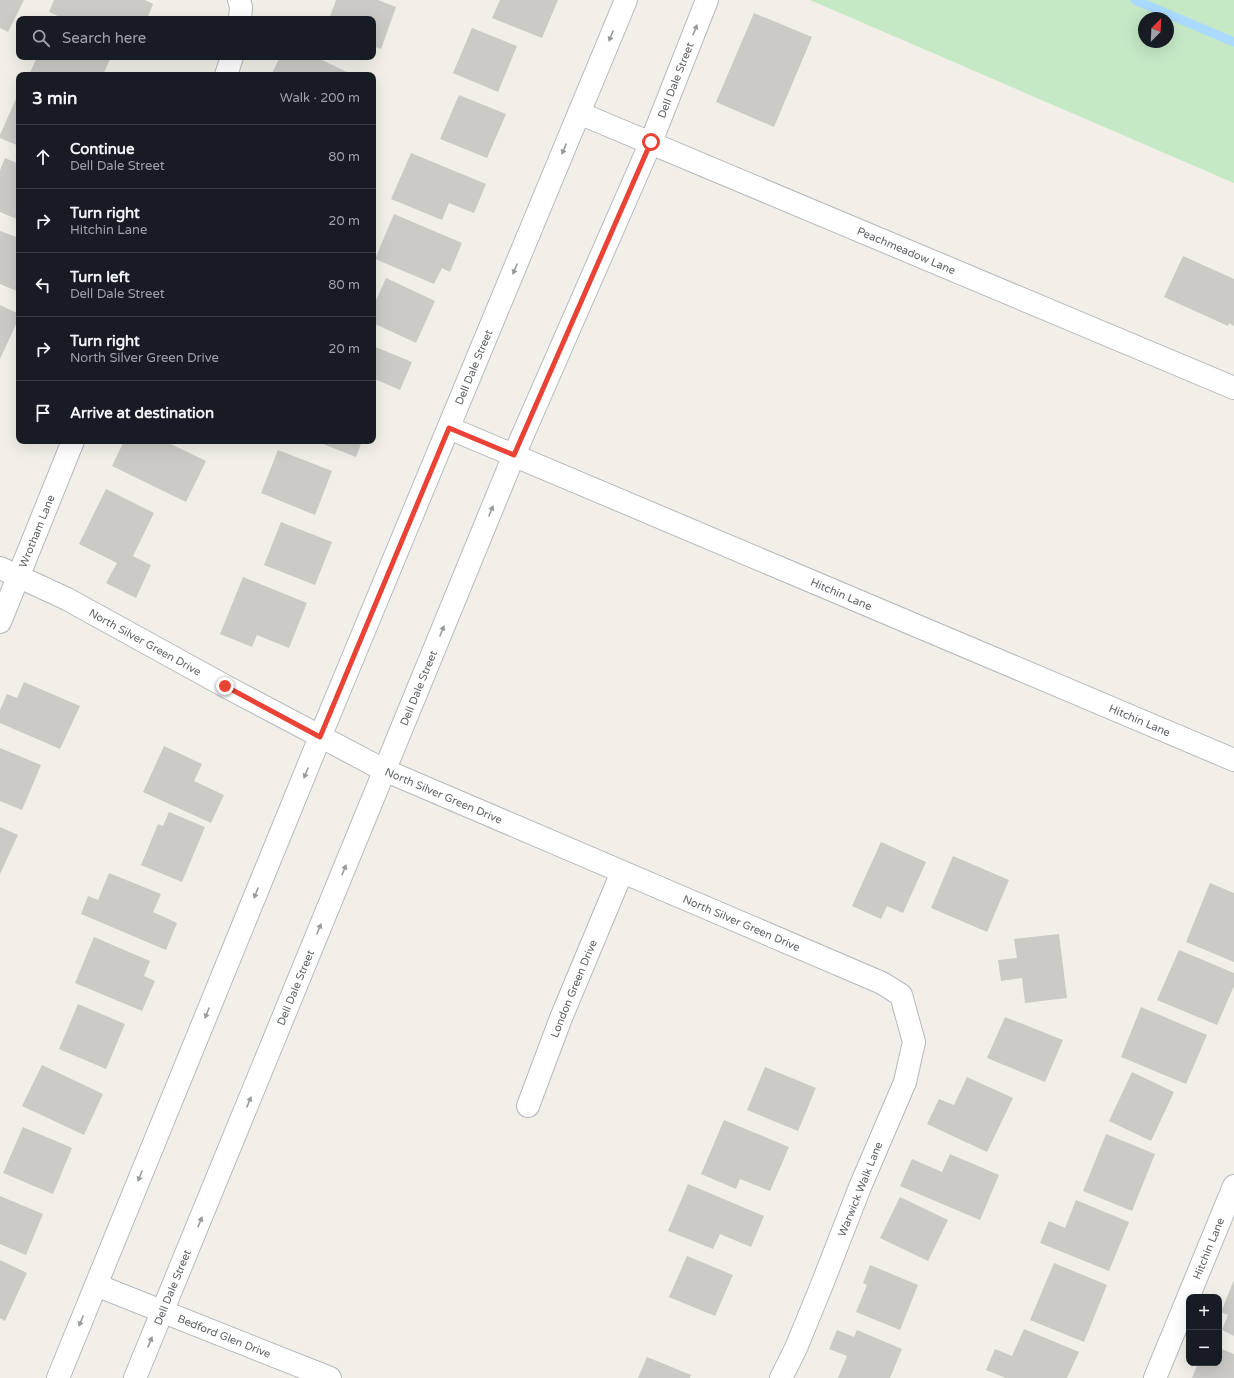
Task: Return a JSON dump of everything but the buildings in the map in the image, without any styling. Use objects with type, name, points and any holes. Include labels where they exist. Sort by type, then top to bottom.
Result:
[{"type":"street","name":"Dell Dale Street","points":[[58,1378],[320,737],[626,0]]},
{"type":"street","name":"Dell Dale Street","points":[[135,1378],[514,455],[651,142],[708,0]]},
{"type":"street","points":[[227,72],[231,60]]},
{"type":"street","name":"Peachmeadow Lane","points":[[579,113],[1234,388]]},
{"type":"street","name":"Hitchin Lane","points":[[449,428],[1234,760]]},
{"type":"street","name":"Wrotham Lane","points":[[0,622],[9,571],[72,444]]},
{"type":"street","name":"North Silver Green Drive","points":[[9,571],[67,599],[225,686],[384,770],[882,983],[901,995]]},
{"type":"street","name":"London Green Drive","points":[[528,1106],[561,1018],[622,872]]},
{"type":"street","name":"Warwick Walk Lane","points":[[781,1378],[796,1348],[860,1187],[905,1082],[914,1042],[901,995]]},
{"type":"street","name":"Hitchin Lane","points":[[1155,1378],[1229,1210],[1234,1186]]},
{"type":"street","name":"Bedford Glen Drive","points":[[96,1285],[330,1378]]},
{"type":"green space","points":[[810,0],[1234,0],[1234,183]]},
{"type":"waterway","points":[[1135,0],[1234,42]]},
{"type":"route","points":[[225,686],[320,737],[449,428],[514,455],[651,142]]}]
